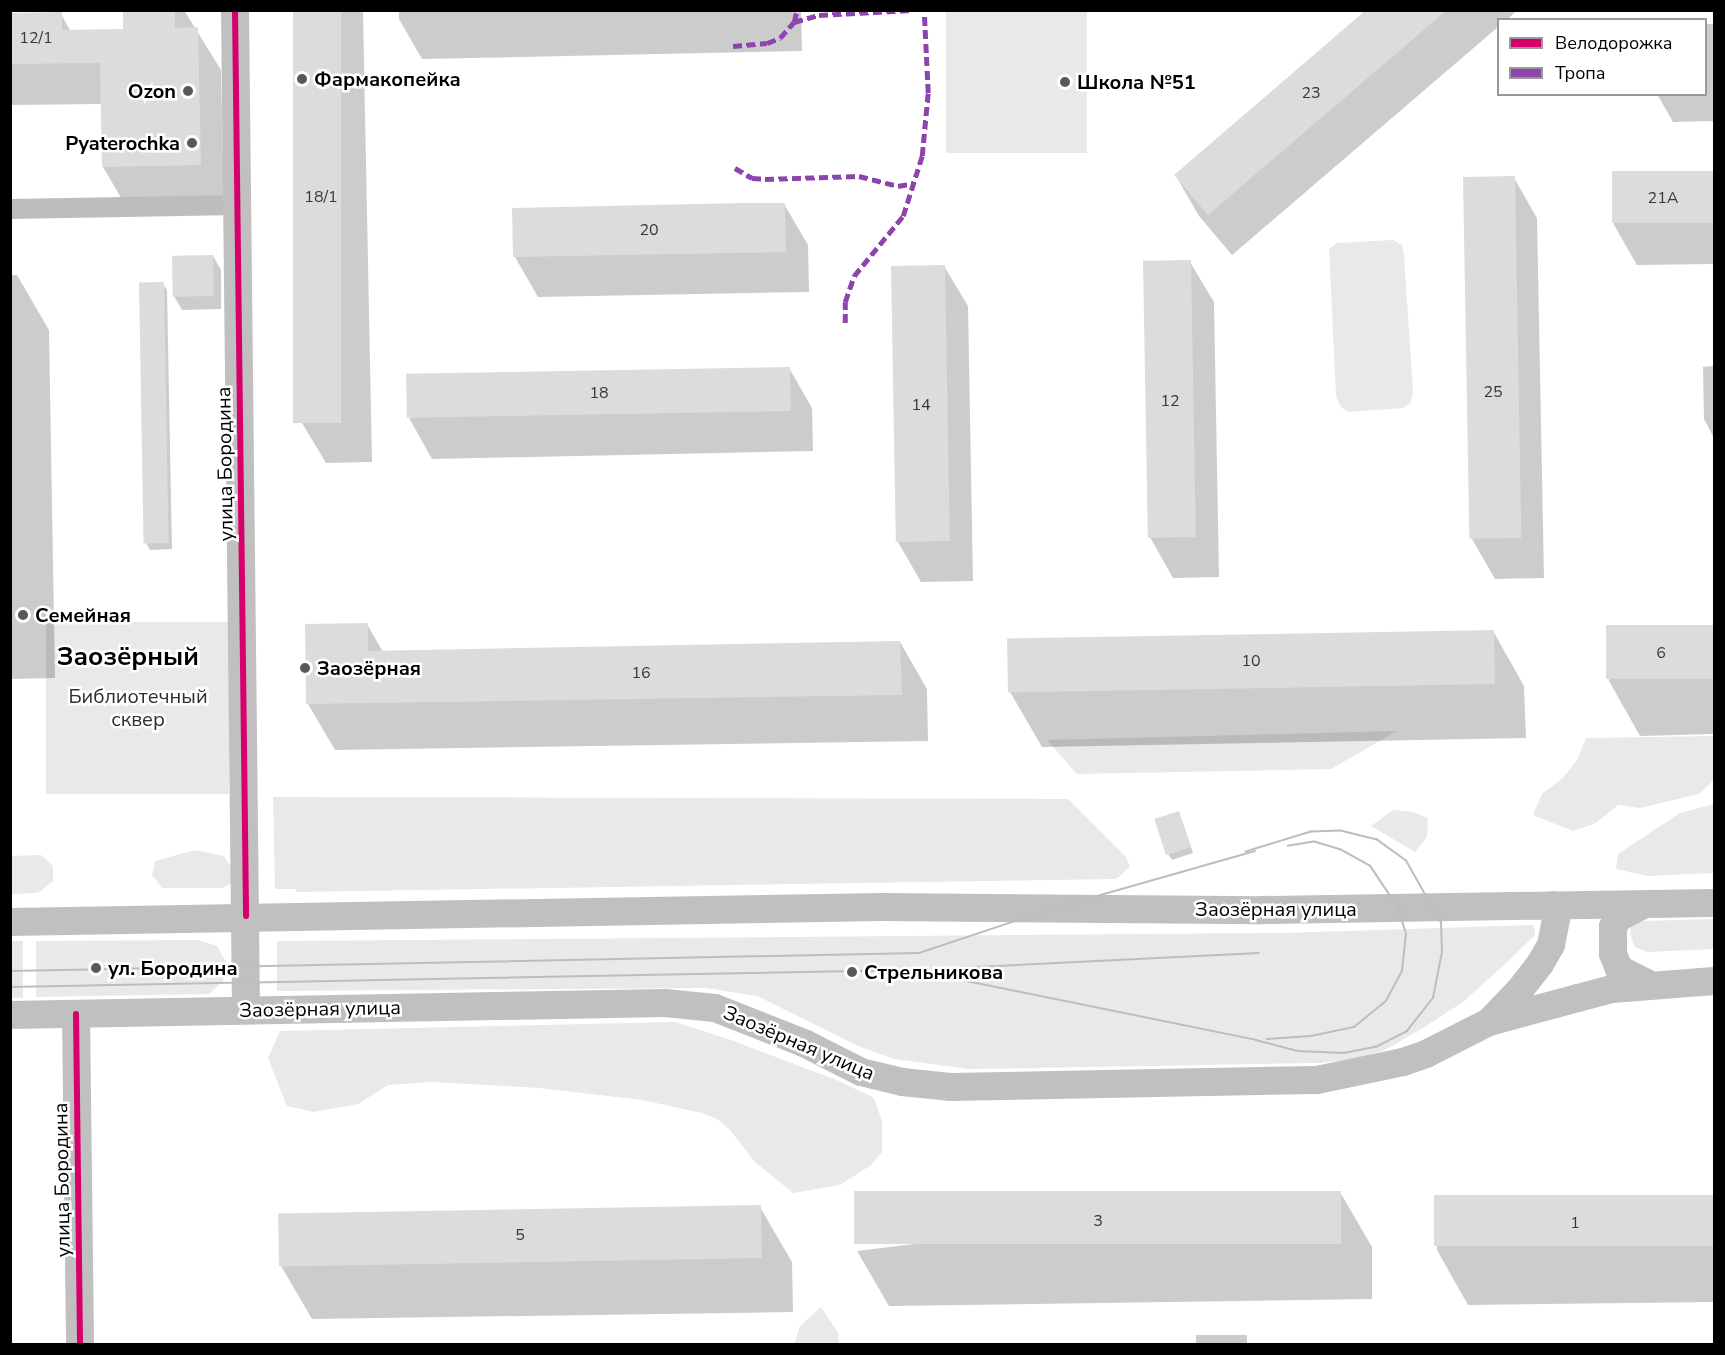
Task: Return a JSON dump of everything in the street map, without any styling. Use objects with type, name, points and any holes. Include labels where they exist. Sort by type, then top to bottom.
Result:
[{"type":"main road","name":"улица Бородина","points":[[236,10],[246,1010]]},
{"type":"main road","name":"Заозёрная улица","points":[[10,922],[246,916],[882,907],[1263,910],[1714,903]]},
{"type":"main road","points":[[1645,904],[1619,917],[1613,927],[1613,954],[1619,969],[1652,985]]},
{"type":"main road","points":[[1489,1022],[1540,964],[1551,945],[1556,919],[1553,905]]},
{"type":"main road","name":"Заозёрная улица","points":[[10,1015],[665,1003],[705,1007],[761,1025],[861,1072],[902,1082],[950,1087],[1317,1080],[1403,1062],[1426,1054],[1489,1022],[1612,989],[1714,981]]},
{"type":"main road","name":"улица Бородина","points":[[76,1014],[80,1344]]},
{"type":"street","points":[[10,209],[238,205]]},
{"type":"green space","points":[[946,11],[1087,11],[1087,153],[946,153]]},
{"type":"green space","points":[[1393,240],[1402,245],[1404,255],[1413,391],[1411,403],[1403,408],[1348,412],[1340,406],[1336,395],[1329,249],[1337,243]]},
{"type":"green space","name":"Библиотечный сквер","points":[[46,622],[229,622],[229,794],[46,794]]},
{"type":"green space","points":[[1397,731],[1331,769],[1077,774],[1047,740]]},
{"type":"green space","points":[[1714,736],[1714,780],[1699,794],[1640,808],[1618,805],[1596,823],[1573,831],[1533,815],[1542,794],[1563,778],[1577,760],[1586,738]]},
{"type":"green space","points":[[273,797],[1068,799],[1126,857],[1130,867],[1116,879],[297,892],[295,889],[275,889]]},
{"type":"green space","points":[[1714,804],[1714,873],[1648,876],[1616,869],[1618,854],[1680,813]]},
{"type":"green space","points":[[1393,810],[1413,812],[1428,818],[1427,837],[1415,852],[1371,826]]},
{"type":"green space","points":[[195,850],[224,856],[235,874],[234,882],[223,888],[162,888],[152,875],[155,861]]},
{"type":"green space","points":[[41,855],[53,866],[53,881],[38,893],[11,894],[11,856]]},
{"type":"green space","points":[[1714,919],[1714,949],[1647,952],[1635,947],[1630,934],[1631,926],[1641,921]]},
{"type":"green space","points":[[1534,925],[1535,935],[1504,965],[1463,1002],[1423,1028],[1383,1051],[1354,1059],[1319,1063],[969,1069],[894,1059],[858,1046],[757,996],[706,988],[277,991],[277,941],[1283,933]]},
{"type":"green space","points":[[198,940],[217,946],[226,962],[223,981],[209,994],[36,997],[36,941]]},
{"type":"green space","points":[[10,941],[23,941],[23,998],[10,998]]},
{"type":"green space","points":[[675,1022],[731,1040],[839,1081],[874,1098],[882,1121],[882,1152],[871,1165],[840,1185],[793,1193],[755,1162],[730,1130],[717,1119],[702,1113],[642,1100],[540,1088],[431,1082],[388,1085],[358,1104],[314,1112],[287,1106],[268,1058],[280,1031]]},
{"type":"green space","points":[[821,1307],[838,1333],[839,1344],[794,1344],[800,1326]]},
{"type":"building","points":[[123,10],[175,10],[175,28],[198,27],[201,165],[102,167],[100,63],[10,64],[10,13],[62,12],[62,30],[123,29]]},
{"type":"building","points":[[293,10],[341,10],[341,423],[293,423]]},
{"type":"building","points":[[1366,10],[1447,10],[1208,215],[1174,175]]},
{"type":"building","points":[[1612,171],[1714,171],[1714,223],[1612,223]]},
{"type":"building","points":[[1515,176],[1521,538],[1469,539],[1463,177]]},
{"type":"building","points":[[785,203],[786,252],[513,257],[512,208]]},
{"type":"building","points":[[213,255],[214,296],[173,297],[172,256]]},
{"type":"building","points":[[1191,260],[1196,537],[1148,538],[1143,261]]},
{"type":"building","points":[[945,265],[950,541],[896,542],[891,266]]},
{"type":"building","points":[[139,282],[164,282],[169,543],[144,543]]},
{"type":"building","points":[[790,367],[791,411],[407,418],[406,374]]},
{"type":"building","points":[[368,623],[368,651],[900,641],[902,695],[306,704],[305,624]]},
{"type":"building","points":[[1606,625],[1714,625],[1714,679],[1606,679]]},
{"type":"building","points":[[1494,630],[1495,684],[1008,692],[1007,638]]},
{"type":"building","points":[[1179,811],[1191,847],[1166,855],[1154,819]]},
{"type":"building","points":[[854,1191],[1341,1191],[1341,1244],[854,1244]]},
{"type":"building","points":[[1434,1195],[1714,1195],[1714,1246],[1434,1246]]},
{"type":"building","points":[[761,1205],[762,1258],[279,1266],[278,1213]]},
{"type":"tram line","points":[[10,987],[913,970],[1256,1040],[1298,1051],[1344,1053],[1376,1047],[1407,1031],[1433,998],[1442,952],[1441,923],[1406,861],[1377,840],[1341,831],[1311,832],[1246,852]]},
{"type":"tram line","points":[[1267,1039],[1311,1036],[1354,1027],[1386,1001],[1402,971],[1406,934],[1398,908],[1370,866],[1341,850],[1314,842],[1288,846]]},
{"type":"tram line","points":[[10,971],[919,953],[1048,910],[1255,851]]},
{"type":"tram line","points":[[934,969],[1259,953]]},
{"type":"marked path","points":[[733,46],[767,43],[780,38],[794,22],[797,10]]},
{"type":"marked path","points":[[794,22],[819,15],[912,10]]},
{"type":"marked path","points":[[845,323],[845,302],[854,276],[903,216],[922,156],[928,93],[924,10]]},
{"type":"marked path","points":[[735,168],[752,178],[859,176],[898,186],[914,183]]},
{"type":"cycle path","points":[[235,10],[246,916]]},
{"type":"cycle path","points":[[76,1014],[80,1344]]},
{"type":"place","name":"Фармакопейка","points":[[302,79]]},
{"type":"place","name":"Школа №51","points":[[1065,82]]},
{"type":"place","name":"Ozon","points":[[188,91]]},
{"type":"place","name":"Pyaterochka","points":[[192,143]]},
{"type":"place","name":"Семейная","points":[[23,615]]},
{"type":"place","name":"Заозёрная","points":[[305,668]]},
{"type":"place","name":"ул. Бородина","points":[[96,968]]},
{"type":"place","name":"Стрельникова","points":[[852,972]]},
{"type":"district","name":"Заозёрный","points":[[128,657]]}]
